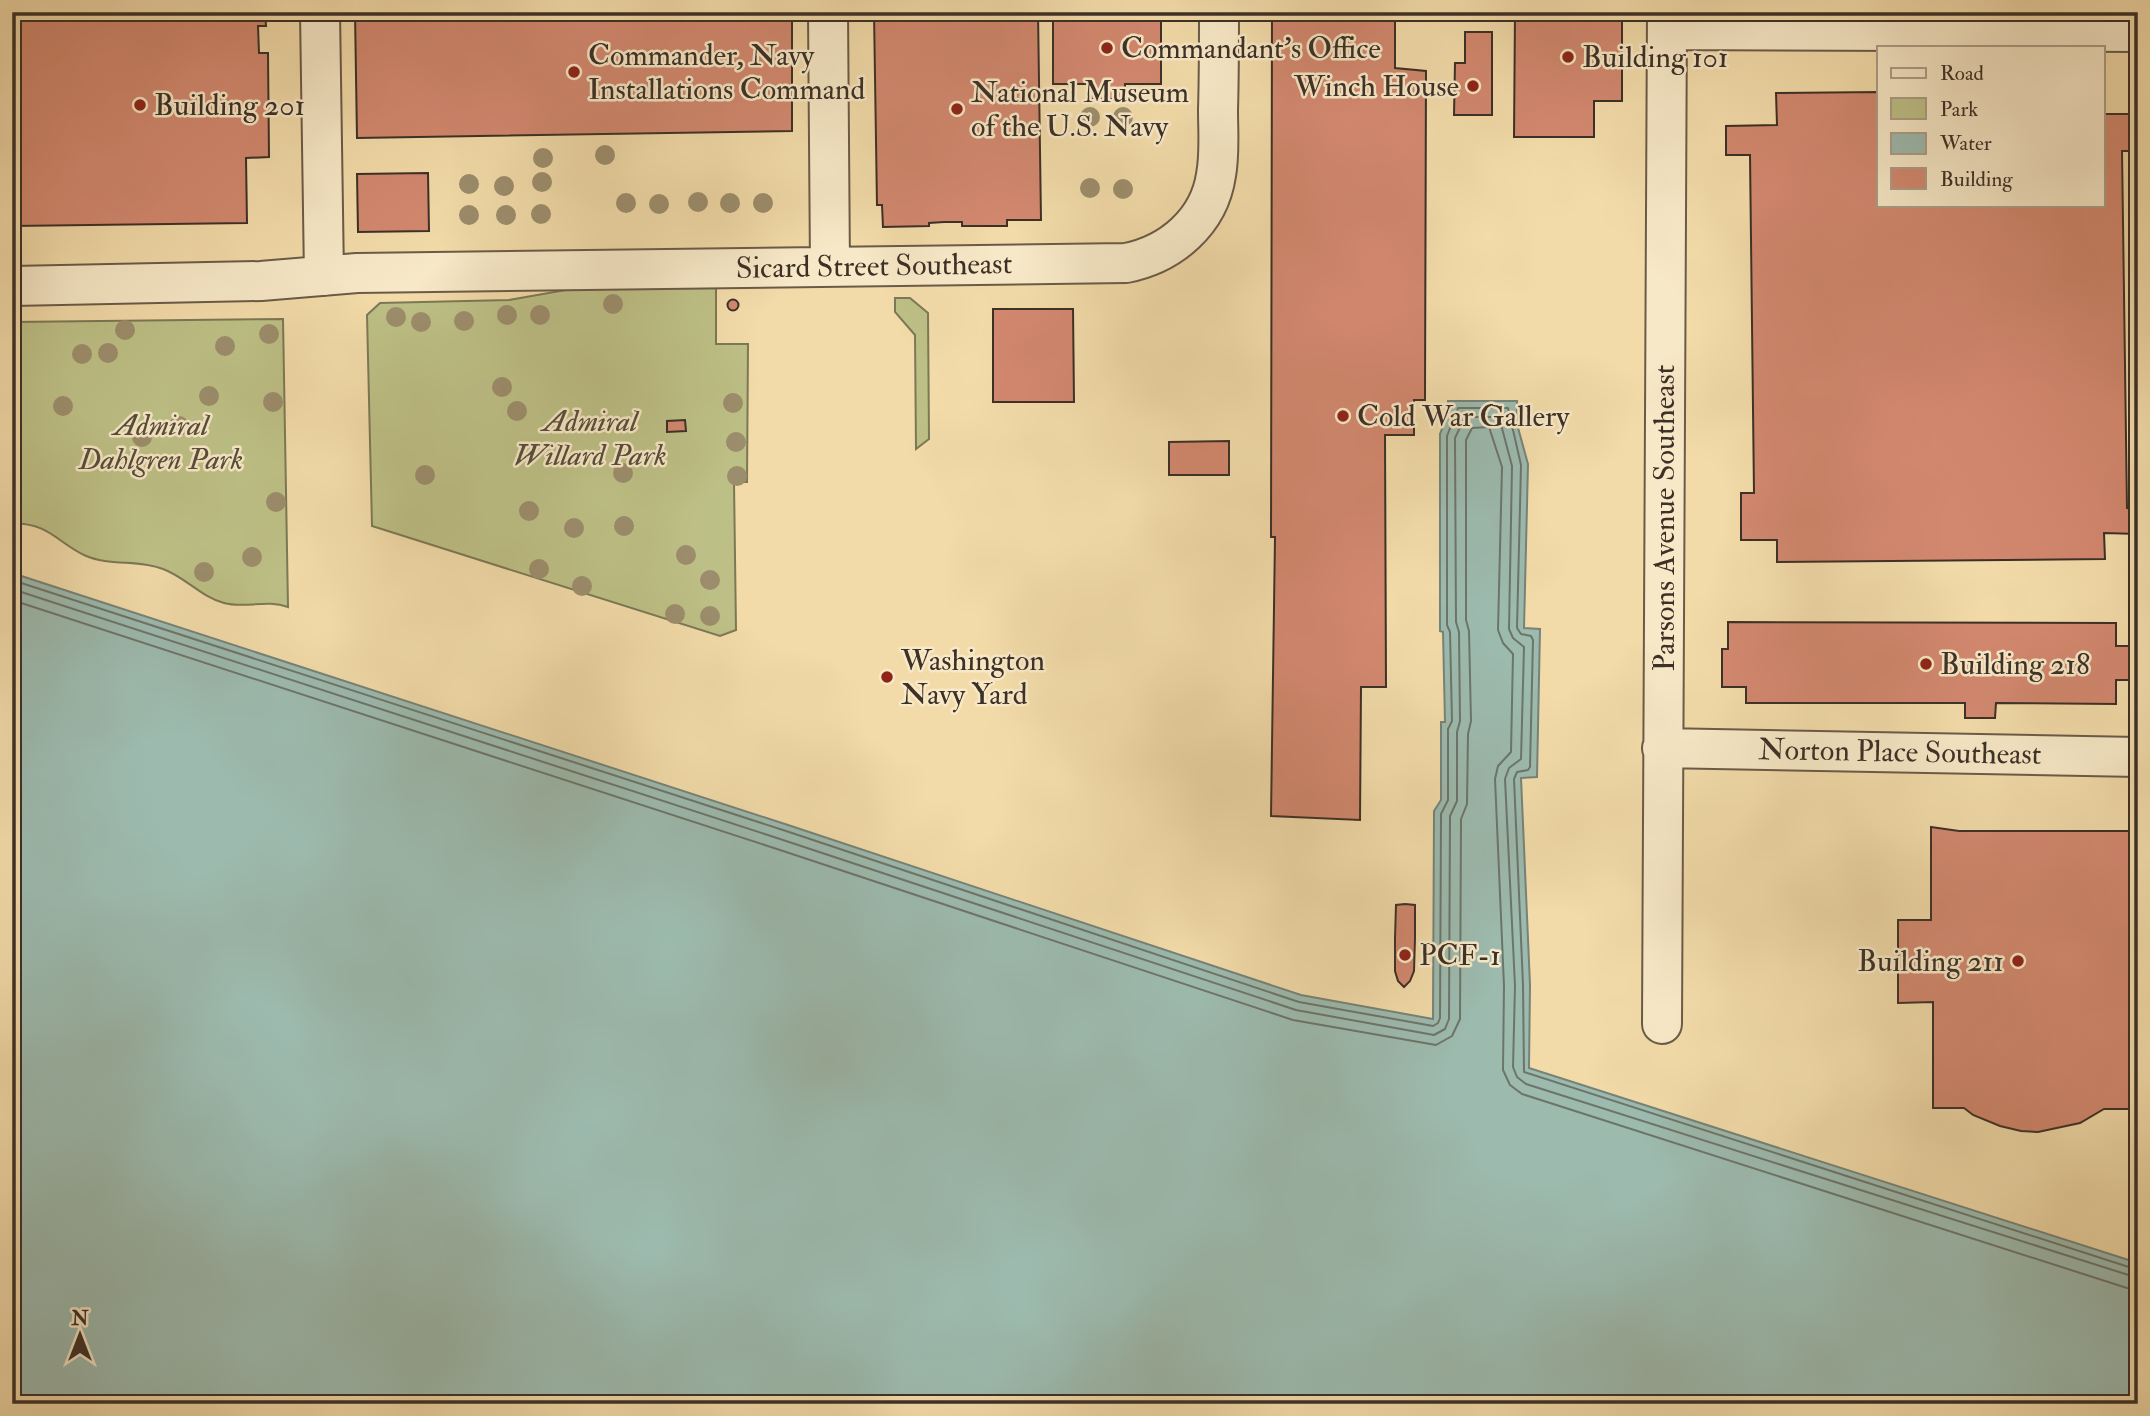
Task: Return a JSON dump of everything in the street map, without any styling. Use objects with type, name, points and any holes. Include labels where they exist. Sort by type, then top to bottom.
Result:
[{"type":"street","points":[[320,12],[324,276]]},
{"type":"street","points":[[828,12],[830,267]]},
{"type":"street","name":"Sicard Street Southeast","points":[[12,286],[261,281],[357,273],[1126,263],[1169,247],[1192,228],[1204,209],[1216,174],[1219,12]]},
{"type":"street","points":[[1667,21],[1882,40],[2076,40],[2138,32]]},
{"type":"street","name":"Parsons Avenue Southeast","points":[[1662,1024],[1667,21]]},
{"type":"street","name":"Norton Place Southeast","points":[[1662,748],[2138,757]]},
{"type":"green space","name":"Admiral Willard Park","points":[[716,282],[716,344],[748,344],[747,482],[734,482],[736,630],[720,636],[372,526],[367,315],[380,303],[509,300],[577,288]]},
{"type":"green space","points":[[895,298],[910,298],[928,313],[929,439],[916,449],[915,335],[895,312]]},
{"type":"green space","name":"Admiral Dahlgren Park","points":[[283,319],[288,607],[224,603],[163,569],[144,564],[94,559],[36,526],[12,523],[12,322]]},
{"type":"water","points":[[1448,401],[1517,401],[1517,424],[1528,464],[1524,628],[1540,629],[1537,777],[1521,778],[1530,985],[1529,1068],[2138,1263],[2138,1404],[12,1404],[12,573],[1301,995],[1433,1019],[1434,811],[1441,800],[1441,722],[1445,722],[1443,632],[1440,631],[1440,434],[1448,414]]},
{"type":"building","name":"Building 201","points":[[12,12],[265,12],[266,26],[258,26],[259,53],[268,53],[269,157],[246,158],[247,223],[12,226]]},
{"type":"building","name":"Commander, Navy Installations Command","points":[[355,12],[792,12],[792,131],[357,138]]},
{"type":"building","name":"National Museum of the U.S. Navy","points":[[874,12],[1038,12],[1041,220],[1007,220],[1007,226],[962,226],[962,222],[944,222],[929,223],[929,226],[883,227],[882,205],[877,205]]},
{"type":"building","name":"Commandant's Office","points":[[1053,12],[1161,12],[1161,84],[1125,84],[1125,99],[1089,99],[1089,84],[1053,84]]},
{"type":"building","name":"Cold War Gallery","points":[[1272,12],[1395,12],[1395,68],[1426,71],[1425,400],[1414,400],[1414,435],[1385,435],[1386,687],[1361,687],[1360,820],[1271,816],[1275,537],[1271,537]]},
{"type":"building","name":"Building 101","points":[[1515,12],[1622,12],[1622,101],[1594,101],[1594,137],[1514,137]]},
{"type":"building","name":"Winch House","points":[[1465,32],[1492,32],[1492,115],[1454,115],[1455,63],[1465,63]]},
{"type":"building","points":[[1877,92],[1877,206],[2104,206],[2104,114],[2138,114],[2138,151],[2122,151],[2127,508],[2138,509],[2138,534],[2104,533],[2105,559],[1777,562],[1777,540],[1741,540],[1741,493],[1754,493],[1750,155],[1726,155],[1726,126],[1777,125],[1776,93]]},
{"type":"building","points":[[428,173],[429,231],[358,232],[357,174]]},
{"type":"building","points":[[733,300],[737,301],[737,309],[733,310],[729,309],[728,305],[729,301]]},
{"type":"building","points":[[993,309],[1073,309],[1074,402],[993,402]]},
{"type":"building","points":[[685,420],[686,431],[667,432],[667,421]]},
{"type":"building","points":[[1229,441],[1229,475],[1169,475],[1169,442]]},
{"type":"building","name":"Building 218","points":[[1728,622],[2116,623],[2116,646],[2130,646],[2130,680],[2116,680],[2116,704],[1996,703],[1995,718],[1965,718],[1965,703],[1746,703],[1746,687],[1722,687],[1722,649],[1728,649]]},
{"type":"building","name":"Building 211","points":[[1931,827],[1959,831],[2138,831],[2138,1109],[2104,1109],[2080,1123],[2038,1132],[2000,1126],[1973,1115],[1964,1108],[1933,1108],[1933,1002],[1898,1003],[1898,920],[1931,920]]},
{"type":"building","name":"PCF-1","points":[[1396,905],[1415,905],[1415,938],[1414,971],[1404,987],[1398,981],[1395,971],[1395,938]]},
{"type":"place","name":"Commandant's Office","points":[[1107,48]]},
{"type":"place","name":"Building 101","points":[[1568,57]]},
{"type":"place","name":"Commander, Navy Installations Command","points":[[574,72]]},
{"type":"place","name":"Winch House","points":[[1473,86]]},
{"type":"place","name":"Building 201","points":[[140,105]]},
{"type":"place","name":"National Museum of the U.S. Navy","points":[[957,109]]},
{"type":"place","name":"Cold War Gallery","points":[[1343,416]]},
{"type":"place","name":"Building 218","points":[[1926,664]]},
{"type":"place","name":"Washington Navy Yard","points":[[887,677]]},
{"type":"place","name":"PCF-1","points":[[1405,955]]},
{"type":"place","name":"Building 211","points":[[2018,961]]}]
